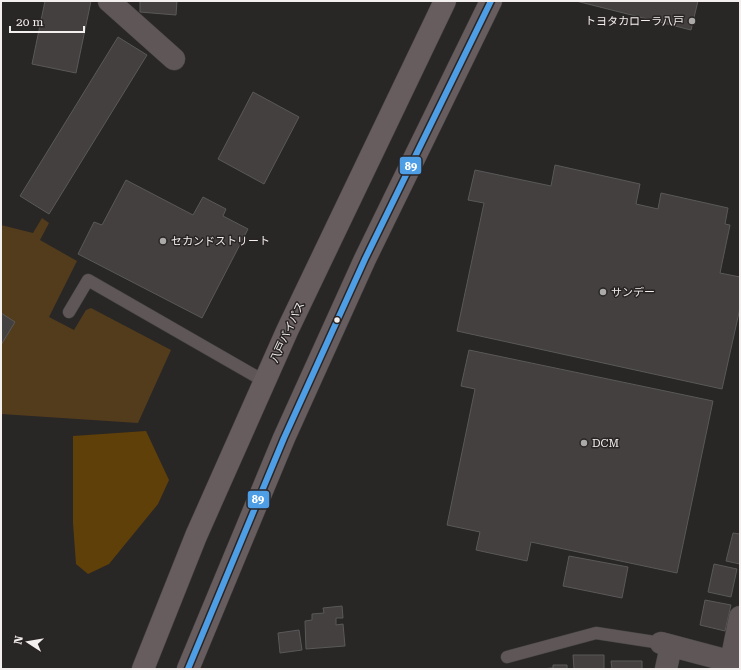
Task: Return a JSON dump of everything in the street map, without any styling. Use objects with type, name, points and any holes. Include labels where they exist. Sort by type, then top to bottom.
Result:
[{"type":"highway","name":"八戸バイパス","points":[[143,669],[196,536],[264,381],[445,1]]},
{"type":"highway","points":[[188,669],[290,424],[365,259],[491,1]]},
{"type":"street","points":[[109,1],[174,59]]},
{"type":"street","points":[[666,669],[666,644],[735,663],[740,617]]},
{"type":"lane","points":[[69,312],[88,280],[264,381]]},
{"type":"lane","points":[[507,657],[596,633],[666,644]]},
{"type":"shaded area","points":[[42,218],[49,223],[40,240],[77,261],[49,317],[74,330],[86,310],[91,308],[171,350],[138,423],[1,414],[1,225],[33,233]]},
{"type":"shaded area","points":[[146,431],[169,480],[158,504],[109,564],[88,574],[76,564],[73,523],[73,436]]},
{"type":"building","points":[[45,1],[91,1],[76,73],[32,64]]},
{"type":"building","points":[[140,1],[177,1],[176,15],[140,12]]},
{"type":"building","points":[[576,1],[698,1],[691,30]]},
{"type":"building","points":[[118,37],[147,55],[49,214],[20,196]]},
{"type":"building","points":[[253,92],[299,117],[264,184],[218,159]]},
{"type":"building","name":"サンデー","points":[[555,165],[640,184],[636,204],[658,209],[661,193],[728,208],[725,224],[730,225],[720,273],[740,277],[740,308],[722,389],[457,331],[484,203],[468,200],[475,170],[551,186]]},
{"type":"building","name":"セカンドストリート","points":[[126,180],[193,215],[203,197],[226,209],[223,216],[248,229],[202,318],[78,254],[94,222],[102,225]]},
{"type":"building","points":[[1,313],[15,322],[1,345]]},
{"type":"building","name":"DCM","points":[[469,350],[713,401],[677,573],[531,542],[527,561],[476,550],[480,532],[447,525],[475,389],[461,386]]},
{"type":"building","points":[[733,533],[740,534],[740,564],[726,561]]},
{"type":"building","points":[[569,556],[628,567],[622,598],[563,586]]},
{"type":"building","points":[[714,564],[737,569],[731,597],[708,592]]},
{"type":"building","points":[[705,600],[731,605],[725,631],[700,625]]},
{"type":"building","points":[[342,606],[343,618],[336,618],[336,625],[343,624],[345,646],[306,649],[305,621],[312,620],[312,614],[324,613],[323,608]]},
{"type":"building","points":[[299,630],[302,650],[280,653],[278,633]]},
{"type":"building","points":[[573,655],[604,655],[604,669],[574,669]]},
{"type":"building","points":[[611,661],[642,661],[642,669],[612,669]]},
{"type":"building","points":[[553,665],[567,665],[567,669],[540,669],[553,668]]},
{"type":"transit line","name":"89","points":[[188,669],[284,438],[365,259],[491,1]]},
{"type":"place","name":"トヨタカローラ八戸","points":[[692,21]]},
{"type":"place","name":"セカンドストリート","points":[[163,241]]},
{"type":"place","name":"サンデー","points":[[603,292]]},
{"type":"place","name":"DCM","points":[[584,443]]}]
